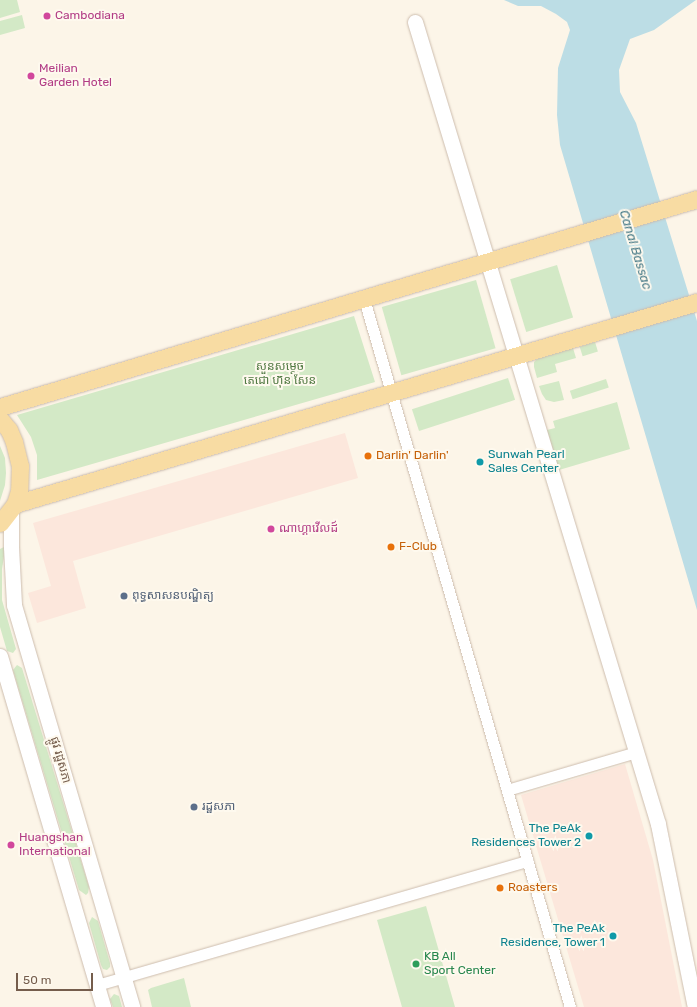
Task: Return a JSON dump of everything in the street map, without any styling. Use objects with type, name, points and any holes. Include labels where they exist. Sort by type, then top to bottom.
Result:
[{"type":"main road","points":[[0,407],[697,199]]},
{"type":"main road","points":[[13,507],[697,302]]},
{"type":"main road","points":[[0,419],[9,430],[18,454],[20,478],[13,507],[0,523]]},
{"type":"street","points":[[415,22],[658,824],[695,1007]]},
{"type":"street","points":[[364,299],[570,1007]]},
{"type":"street","name":"ផ្លូវ រដ្ឋសភា","points":[[13,507],[11,547],[14,605],[132,1007]]},
{"type":"street","points":[[0,656],[103,1007]]},
{"type":"street","points":[[507,790],[636,752]]},
{"type":"street","points":[[97,985],[528,861]]},
{"type":"shaded area","points":[[345,433],[358,478],[73,561],[86,608],[37,623],[28,593],[51,586],[33,523]]},
{"type":"shaded area","points":[[625,764],[653,860],[682,1007],[584,1007],[521,795]]},
{"type":"green space","points":[[0,0],[17,0],[20,12],[0,18]]},
{"type":"green space","points":[[22,15],[25,28],[0,35],[0,21]]},
{"type":"green space","points":[[557,265],[573,318],[526,332],[510,279]]},
{"type":"green space","points":[[476,280],[496,348],[401,375],[382,307]]},
{"type":"green space","name":"សួនសម្តេច តេជោ ហ៊ុន សែន","points":[[354,316],[375,382],[37,480],[37,455],[31,437],[17,415]]},
{"type":"green space","points":[[595,342],[598,352],[583,356],[580,347]]},
{"type":"green space","points":[[573,348],[576,358],[555,364],[557,372],[537,378],[534,362],[537,359]]},
{"type":"green space","points":[[508,378],[515,400],[419,431],[412,409]]},
{"type":"green space","points":[[606,379],[609,388],[573,399],[570,391]]},
{"type":"green space","points":[[559,381],[564,400],[554,402],[546,400],[539,386]]},
{"type":"green space","points":[[617,402],[630,449],[559,470],[547,430],[555,428],[553,421]]},
{"type":"green space","points":[[0,446],[5,458],[6,473],[5,485],[0,501]]},
{"type":"green space","points":[[4,547],[2,600],[16,649],[13,653],[7,651],[0,627],[0,549]]},
{"type":"green space","points":[[17,665],[22,668],[89,887],[86,895],[79,890],[13,670]]},
{"type":"green space","name":"KB All Sport Center","points":[[426,906],[455,1007],[402,1007],[377,920]]},
{"type":"green space","points":[[92,917],[98,921],[110,963],[110,967],[107,970],[103,969],[101,965],[89,923]]},
{"type":"green space","points":[[184,978],[191,1007],[152,1007],[148,990]]},
{"type":"green space","points":[[114,994],[119,996],[122,1007],[113,1007],[110,999]]},
{"type":"water","name":"Canal Bassac","points":[[504,0],[696,0],[654,30],[630,39],[619,70],[620,92],[636,123],[697,321],[697,610],[560,145],[557,115],[558,68],[570,30],[567,22],[541,6],[518,6]]},
{"type":"place","name":"Cambodiana","points":[[47,16]]},
{"type":"place","name":"Meilian Garden Hotel","points":[[31,76]]},
{"type":"place","name":"Darlin' Darlin'","points":[[368,456]]},
{"type":"place","name":"Sunwah Pearl Sales Center","points":[[480,462]]},
{"type":"place","name":"ណាហ្គាវើលដ៍","points":[[271,529]]},
{"type":"place","name":"F-Club","points":[[391,547]]},
{"type":"place","name":"ពុទ្ធសាសនបណ្ឌិត្យ","points":[[124,596]]},
{"type":"place","name":"រដ្ឋសភា","points":[[194,807]]},
{"type":"place","name":"The PeAk Residences Tower 2","points":[[589,836]]},
{"type":"place","name":"Huangshan International","points":[[11,845]]},
{"type":"place","name":"Roasters","points":[[500,888]]},
{"type":"place","name":"The PeAk Residence, Tower 1","points":[[613,936]]},
{"type":"place","name":"KB All Sport Center","points":[[416,964]]}]
